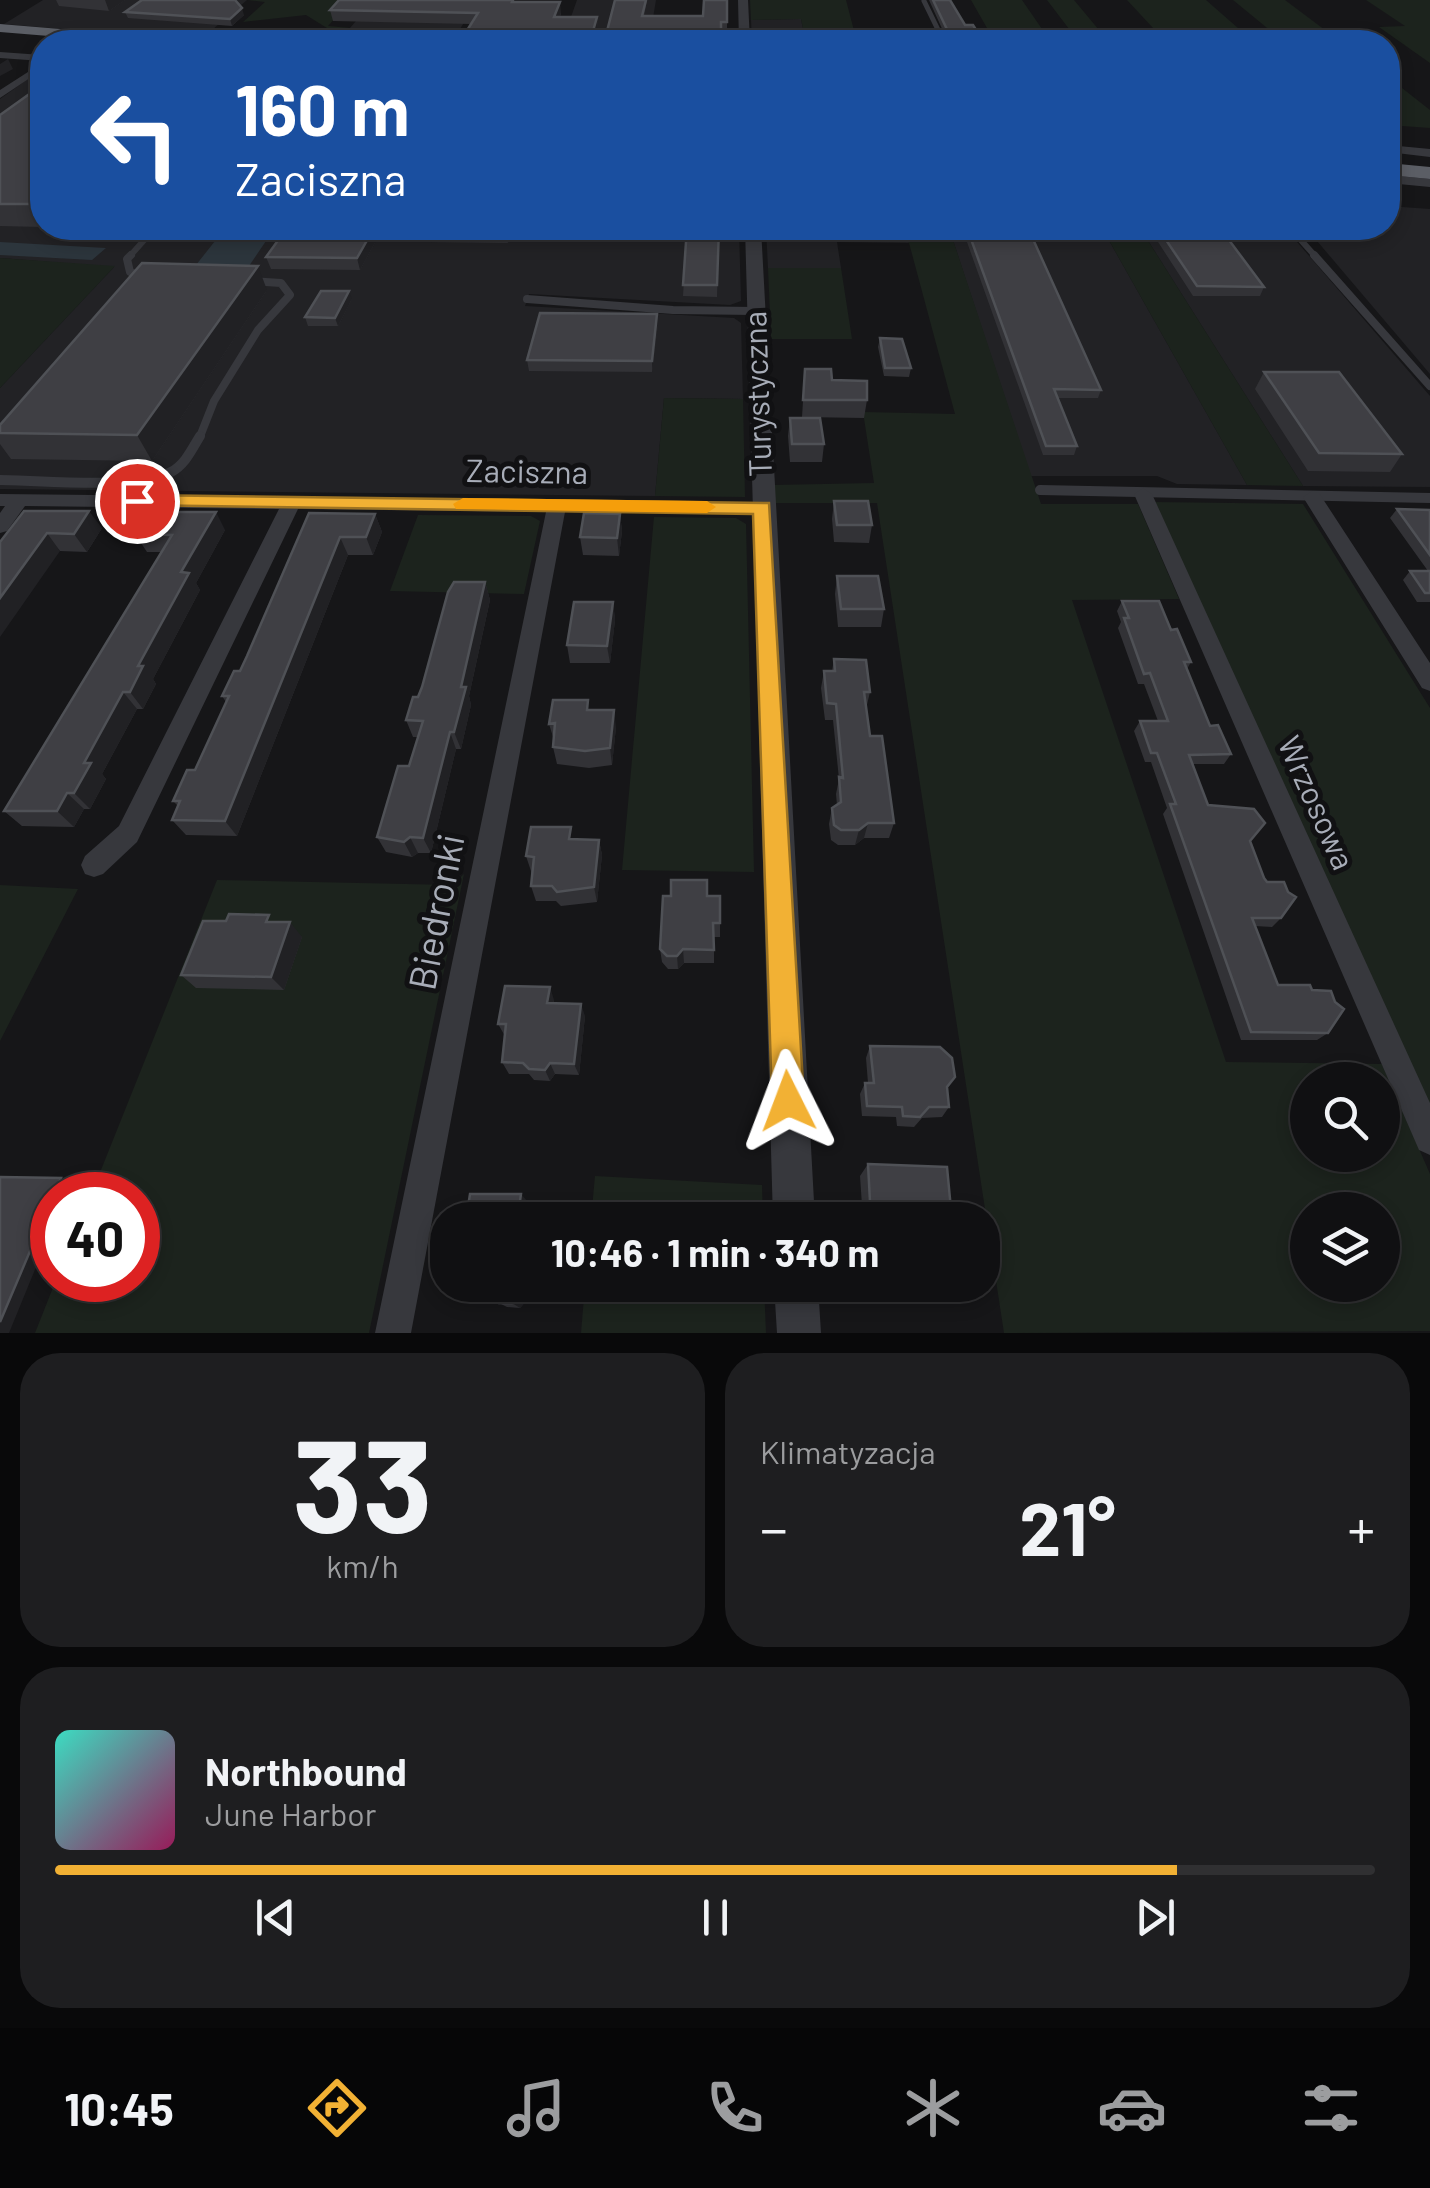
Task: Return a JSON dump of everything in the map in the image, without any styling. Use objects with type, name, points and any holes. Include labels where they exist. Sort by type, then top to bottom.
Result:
[{"type":"highway","points":[[0,32],[30,36]]},
{"type":"highway","points":[[0,32],[30,34]]},
{"type":"highway","points":[[1400,159],[1430,162]]},
{"type":"highway","points":[[1400,170],[1430,172]]},
{"type":"street","points":[[743,0],[744,30]]},
{"type":"street","points":[[0,54],[30,57]]},
{"type":"street","points":[[0,95],[30,74]]},
{"type":"street","points":[[1400,150],[1430,152]]},
{"type":"street","points":[[1400,181],[1430,183]]},
{"type":"street","name":"Turystyczna","points":[[753,240],[793,1202]]},
{"type":"street","name":"Wrzosowa","points":[[1143,494],[1430,1139]]},
{"type":"street","points":[[1312,497],[1430,682]]},
{"type":"street","name":"Zaciszna","points":[[0,526],[10,500],[762,508]]},
{"type":"street","points":[[94,865],[128,834],[292,502]]},
{"type":"street","name":"Biedronki","points":[[393,1333],[557,505]]},
{"type":"street","points":[[797,1302],[798,1333]]},
{"type":"lane","points":[[924,1],[938,30]]},
{"type":"lane","points":[[144,240],[127,259],[130,272],[159,279]]},
{"type":"lane","points":[[1301,240],[1430,386]]},
{"type":"lane","points":[[129,287],[138,275]]},
{"type":"lane","points":[[0,480],[144,481],[171,472],[184,462],[214,401],[258,330],[290,295],[281,283],[246,280]]},
{"type":"lane","points":[[526,299],[672,310],[756,311]]},
{"type":"lane","points":[[1040,490],[1430,498]]},
{"type":"shaded area","points":[[43,0],[247,0],[212,30],[73,30],[4,24]]},
{"type":"shaded area","points":[[247,0],[374,0],[346,6],[328,26],[348,30],[330,30],[306,15],[243,22],[265,2]]},
{"type":"shaded area","points":[[374,0],[478,0],[459,30],[348,30]]},
{"type":"shaded area","points":[[577,0],[656,0],[651,30],[566,30]]},
{"type":"shaded area","points":[[750,0],[846,0],[854,30],[803,30],[801,19],[751,20]]},
{"type":"shaded area","points":[[971,0],[1022,0],[1043,30],[988,30]]},
{"type":"shaded area","points":[[1047,0],[1074,0],[1099,30],[1070,30]]},
{"type":"shaded area","points":[[1127,0],[1206,0],[1240,30],[1155,30]]},
{"type":"shaded area","points":[[1233,0],[1285,0],[1325,30],[1269,30]]},
{"type":"shaded area","points":[[1366,0],[1430,0],[1430,63],[1400,42],[1400,30],[1379,27],[1405,26]]},
{"type":"shaded area","points":[[801,19],[803,30],[751,30],[751,20]]},
{"type":"shaded area","points":[[30,78],[30,240],[739,240],[741,301],[730,305],[529,294],[525,306],[734,318],[741,323],[743,399],[664,398],[655,496],[0,489],[0,388],[114,267],[0,258],[0,99]]},
{"type":"shaded area","points":[[1400,86],[1430,110],[1430,128],[1400,126]]},
{"type":"shaded area","points":[[1400,207],[1430,209],[1430,374],[1316,240],[1400,240]]},
{"type":"shaded area","points":[[767,240],[909,243],[837,242],[841,268],[768,268]]},
{"type":"shaded area","points":[[908,240],[953,240],[1041,504],[1138,504],[1179,599],[1072,600],[1226,1062],[1290,1063],[1290,1172],[1400,1172],[1400,1105],[1430,1174],[1430,1331],[1004,1333],[999,1302],[1000,1202],[984,1202],[877,503],[774,503],[773,485],[874,483],[863,412],[955,414]]},
{"type":"shaded area","points":[[953,240],[1109,240],[1247,485],[1177,484],[1157,476],[1030,476]]},
{"type":"shaded area","points":[[1109,240],[1148,240],[1303,486],[1247,485]]},
{"type":"shaded area","points":[[1148,240],[1295,240],[1430,396],[1430,487],[1303,486]]},
{"type":"shaded area","points":[[215,241],[266,241],[249,266],[196,265]]},
{"type":"shaded area","points":[[0,242],[106,248],[92,260],[0,255]]},
{"type":"shaded area","points":[[0,258],[115,266],[0,388]]},
{"type":"shaded area","points":[[768,268],[841,268],[852,339],[771,339]]},
{"type":"shaded area","points":[[664,398],[743,399],[745,497],[655,496]]},
{"type":"shaded area","points":[[1153,502],[1303,504],[1430,708],[1430,1107]]},
{"type":"shaded area","points":[[418,515],[531,516],[540,521],[524,594],[390,591]]},
{"type":"shaded area","points":[[654,517],[736,518],[746,524],[754,872],[622,870]]},
{"type":"shaded area","points":[[464,874],[369,1333],[35,1333],[47,1302],[160,1302],[160,1172],[100,1172],[217,880],[452,885]]},
{"type":"shaded area","points":[[0,885],[78,889],[0,1041]]},
{"type":"shaded area","points":[[595,1176],[762,1185],[762,1202],[593,1202]]},
{"type":"shaded area","points":[[584,1302],[765,1302],[766,1333],[581,1333]]},
{"type":"building","points":[[142,0],[235,0],[242,8],[230,19],[125,12]]},
{"type":"building","points":[[339,0],[513,0],[560,2],[554,17],[597,17],[593,30],[467,30],[478,13],[330,10]]},
{"type":"building","points":[[615,0],[646,0],[642,16],[703,16],[704,0],[727,0],[727,22],[721,22],[721,30],[607,30]]},
{"type":"building","points":[[933,0],[950,0],[965,25],[973,25],[976,30],[947,30]]},
{"type":"building","points":[[30,94],[30,204],[0,204],[0,115]]},
{"type":"building","points":[[278,240],[367,240],[357,258],[266,257]]},
{"type":"building","points":[[686,240],[719,240],[717,285],[683,285]]},
{"type":"building","points":[[971,240],[1033,240],[1101,390],[1054,389],[1077,446],[1046,446]]},
{"type":"building","points":[[1166,240],[1229,240],[1264,287],[1197,286]]},
{"type":"building","points":[[142,263],[258,266],[137,435],[0,433],[0,425]]},
{"type":"building","points":[[321,291],[349,291],[335,318],[305,317]]},
{"type":"building","points":[[540,313],[657,314],[652,361],[527,360]]},
{"type":"building","points":[[880,338],[902,339],[911,368],[885,368]]},
{"type":"building","points":[[805,369],[831,369],[832,380],[867,381],[867,400],[803,400]]},
{"type":"building","points":[[1264,372],[1339,372],[1402,454],[1319,453]]},
{"type":"building","points":[[790,418],[820,418],[824,444],[792,444]]},
{"type":"building","points":[[834,501],[868,501],[872,525],[837,525]]},
{"type":"building","points":[[1397,509],[1430,510],[1430,555]]},
{"type":"building","points":[[24,511],[89,511],[74,534],[47,533],[0,598],[0,542]]},
{"type":"building","points":[[150,512],[216,512],[181,572],[189,573],[138,666],[143,666],[130,692],[123,692],[84,763],[91,763],[74,793],[67,793],[57,811],[4,811],[172,535],[135,534]]},
{"type":"building","points":[[309,513],[375,514],[366,537],[340,537],[225,821],[172,820],[180,801],[173,801],[187,770],[195,770],[229,696],[222,696],[234,671],[240,671]]},
{"type":"building","points":[[584,513],[620,514],[617,538],[580,537]]},
{"type":"building","points":[[1410,571],[1430,571],[1430,593],[1425,593]]},
{"type":"building","points":[[837,576],[878,576],[884,609],[841,609]]},
{"type":"building","points":[[454,582],[485,582],[461,687],[466,687],[454,732],[450,732],[423,838],[410,837],[404,842],[377,837],[398,766],[409,766],[423,721],[406,720],[413,697],[418,697],[422,687]]},
{"type":"building","points":[[1122,601],[1159,601],[1171,630],[1177,629],[1191,662],[1184,662],[1210,726],[1218,725],[1231,754],[1189,755],[1208,805],[1254,809],[1265,823],[1250,841],[1264,878],[1267,882],[1284,882],[1288,892],[1296,897],[1281,918],[1252,918],[1278,985],[1310,985],[1312,990],[1331,991],[1335,1002],[1344,1009],[1328,1033],[1251,1032],[1170,804],[1176,804],[1140,721],[1168,721],[1150,673],[1144,674]]},
{"type":"building","points":[[574,602],[613,602],[607,646],[567,645]]},
{"type":"building","points":[[834,659],[866,660],[870,692],[864,692],[870,736],[882,736],[894,823],[868,823],[859,830],[841,830],[834,825],[832,808],[841,802],[839,777],[843,778],[836,704],[827,703],[824,671],[835,671]]},
{"type":"building","points":[[553,700],[588,700],[587,710],[614,710],[610,748],[585,751],[553,747],[555,723],[549,724]]},
{"type":"building","points":[[531,827],[571,827],[569,839],[599,840],[594,887],[557,892],[552,886],[531,886],[534,857],[526,856]]},
{"type":"building","points":[[671,880],[707,880],[707,896],[720,896],[720,923],[713,923],[714,950],[683,949],[677,956],[667,956],[660,949],[663,896],[671,896]]},
{"type":"building","points":[[229,914],[269,915],[266,922],[290,922],[271,977],[181,975],[203,921],[226,921]]},
{"type":"building","points":[[505,986],[550,987],[547,1003],[581,1004],[574,1064],[550,1063],[545,1070],[502,1062],[506,1024],[498,1024]]},
{"type":"building","points":[[870,1046],[940,1047],[952,1058],[955,1077],[947,1087],[949,1107],[929,1107],[920,1117],[903,1116],[902,1107],[867,1106],[865,1083],[874,1083]]},
{"type":"building","points":[[868,1164],[947,1167],[950,1202],[870,1202]]},
{"type":"building","points":[[0,1177],[30,1177],[30,1251],[0,1322]]},
{"type":"building","points":[[470,1194],[521,1194],[520,1202],[469,1202]]},
{"type":"slow traffic","points":[[463,504],[707,507]]},
{"type":"route","points":[[137,501],[762,508],[788,1101]]}]
